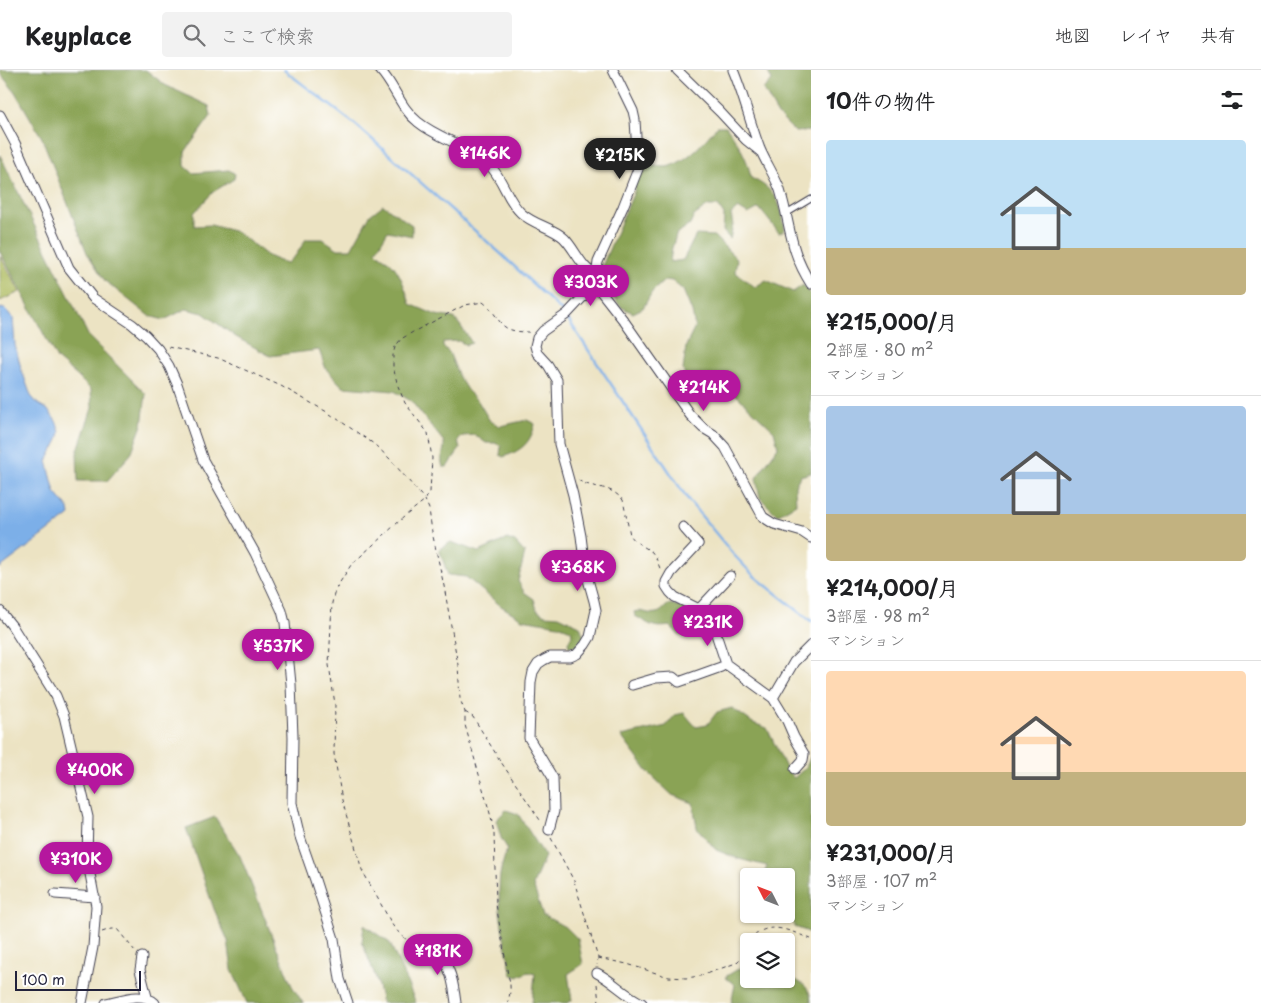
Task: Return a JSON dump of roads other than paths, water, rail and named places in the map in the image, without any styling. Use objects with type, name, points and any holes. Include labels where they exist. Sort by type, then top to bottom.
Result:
[{"type":"street","points":[[380,70],[390,82],[402,105],[416,121],[426,129],[486,162],[500,178],[519,211],[528,219],[564,238],[592,274],[690,415],[725,447],[763,517],[774,524],[802,532],[811,538]]},
{"type":"street","points":[[549,830],[554,811],[553,778],[529,738],[533,672],[538,664],[550,657],[570,657],[577,654],[590,637],[596,610],[584,569],[581,536],[559,444],[557,380],[548,365],[537,353],[535,346],[537,338],[565,316],[596,280],[598,262],[638,169],[633,110],[613,70]]},
{"type":"street","points":[[677,70],[746,140],[761,152]]},
{"type":"street","points":[[733,70],[761,152],[774,175],[780,192],[793,249],[802,270],[811,284]]},
{"type":"street","points":[[0,115],[15,143],[69,268],[93,298],[132,324],[158,350],[169,366],[203,460],[255,553],[282,611],[285,623],[291,684],[294,738],[292,803],[300,837],[334,938],[340,979],[348,1003]]},
{"type":"street","points":[[682,527],[698,544],[671,574],[666,582],[666,586],[670,592],[699,609],[710,622],[726,664],[773,698],[804,754],[803,760],[795,769]]},
{"type":"street","points":[[699,609],[730,576]]},
{"type":"street","points":[[0,611],[12,626],[56,696],[64,716],[88,817],[87,858],[96,906],[94,938],[82,1003]]},
{"type":"street","points":[[773,698],[794,662],[811,645]]},
{"type":"street","points":[[632,685],[656,678],[673,677],[679,682],[726,664]]},
{"type":"street","points":[[55,894],[95,897]]},
{"type":"street","points":[[420,947],[435,952],[442,959],[449,971],[456,1003]]},
{"type":"street","points":[[142,957],[140,970],[147,997]]},
{"type":"street","points":[[597,973],[606,977],[628,1000],[642,1003]]},
{"type":"street","points":[[106,1003],[138,997],[147,997],[155,1003]]},
{"type":"lane","points":[[785,214],[811,199]]},
{"type":"water","points":[[0,308],[5,309],[13,318],[15,345],[31,396],[38,404],[47,409],[56,421],[60,432],[47,461],[55,492],[69,509],[70,515],[0,568]]},
{"type":"waterway","points":[[284,70],[356,125],[500,253],[564,313]]},
{"type":"waterway","points":[[567,318],[689,501],[753,575],[811,621]]}]
